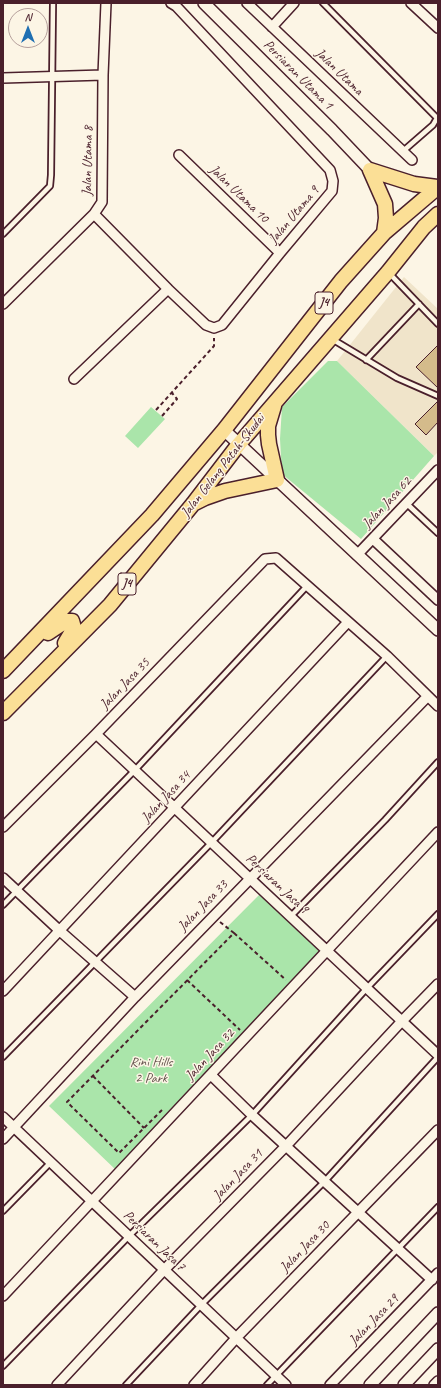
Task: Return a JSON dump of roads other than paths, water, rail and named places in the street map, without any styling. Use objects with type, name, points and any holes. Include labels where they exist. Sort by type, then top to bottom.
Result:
[{"type":"main road","points":[[370,170],[414,184],[438,187]]},
{"type":"main road","points":[[370,170],[385,204],[386,218],[384,233]]},
{"type":"main road","name":"Jalan Gelang Patah-Skudai","points":[[3,671],[152,515],[224,430],[341,281],[384,233],[438,187]]},
{"type":"main road","name":"Jalan Gelang Patah-Skudai","points":[[3,713],[110,605],[275,401],[388,272],[424,227],[438,214]]},
{"type":"main road","points":[[193,504],[225,491],[277,480],[268,435],[268,426],[275,401]]},
{"type":"main road","points":[[20,653],[60,624],[66,621],[72,621],[74,628],[69,638],[44,672]]},
{"type":"street","name":"Jalan Utama 8","points":[[3,304],[94,214],[102,202],[106,3]]},
{"type":"street","name":"Jalan Utama 9","points":[[168,289],[206,325],[214,328],[222,325],[332,191],[333,181],[330,170],[176,6],[171,3]]},
{"type":"street","name":"Persiaran Utama 1","points":[[204,3],[332,130],[370,170]]},
{"type":"street","name":"Jalan Utama","points":[[247,3],[412,160]]},
{"type":"street","points":[[272,27],[294,3]]},
{"type":"street","points":[[411,3],[438,28]]},
{"type":"street","points":[[3,78],[104,76]]},
{"type":"street","name":"Jalan Utama 10","points":[[180,155],[280,253]]},
{"type":"street","points":[[74,379],[168,289],[94,214]]},
{"type":"street","points":[[224,430],[438,630]]},
{"type":"street","name":"Jalan Jasa 62","points":[[357,555],[438,470]]},
{"type":"street","points":[[373,539],[438,600]]},
{"type":"street","name":"Jalan Jasa 35","points":[[3,827],[96,734],[265,559],[276,558],[307,586]]},
{"type":"street","points":[[307,586],[387,656],[427,697],[438,706]]},
{"type":"street","name":"Jalan Jasa 34","points":[[3,992],[348,622]]},
{"type":"street","name":"Jalan Jasa 33","points":[[3,1139],[135,996],[427,697]]},
{"type":"street","name":"Persiaran Jasa 9","points":[[96,734],[438,1056]]},
{"type":"street","name":"Jalan Jasa 32","points":[[3,1296],[438,832]]},
{"type":"street","points":[[3,878],[94,962],[135,996]]},
{"type":"street","name":"Jalan Jasa 31","points":[[57,1385],[164,1270],[286,1146],[438,984]]},
{"type":"street","points":[[211,1075],[252,1115],[398,1249],[435,1277]]},
{"type":"street","name":"Persiaran Jasa 7","points":[[3,1117],[286,1385]]},
{"type":"street","name":"Jalan Jasa 30","points":[[194,1385],[237,1337],[438,1130]]},
{"type":"street","name":"Jalan Jasa 29","points":[[330,1385],[435,1277]]},
{"type":"street","points":[[370,1385],[438,1313]]},
{"type":"street","points":[[404,1385],[438,1350]]},
{"type":"street","points":[[434,1385],[438,1381]]},
{"type":"lane","points":[[3,234],[50,186],[53,77],[53,3]]},
{"type":"lane","points":[[323,3],[437,118],[433,125],[402,152]]},
{"type":"lane","points":[[388,272],[438,324]]},
{"type":"lane","points":[[366,360],[419,304]]},
{"type":"lane","points":[[331,338],[397,378],[438,396]]},
{"type":"lane","points":[[406,503],[438,533]]},
{"type":"lane","points":[[3,905],[135,770],[307,586]]},
{"type":"lane","points":[[3,1057],[212,842],[387,656]]},
{"type":"lane","points":[[291,916],[385,820],[438,762]]},
{"type":"lane","points":[[3,1366],[129,1236],[252,1115],[366,988],[438,914]]},
{"type":"lane","points":[[126,1385],[202,1304],[325,1182],[438,1056]]},
{"type":"lane","points":[[3,1211],[50,1163]]},
{"type":"lane","points":[[268,1385],[438,1207]]},
{"type":"park label","name":"Rini Hills 2 Park","points":[[151,1070]]}]
